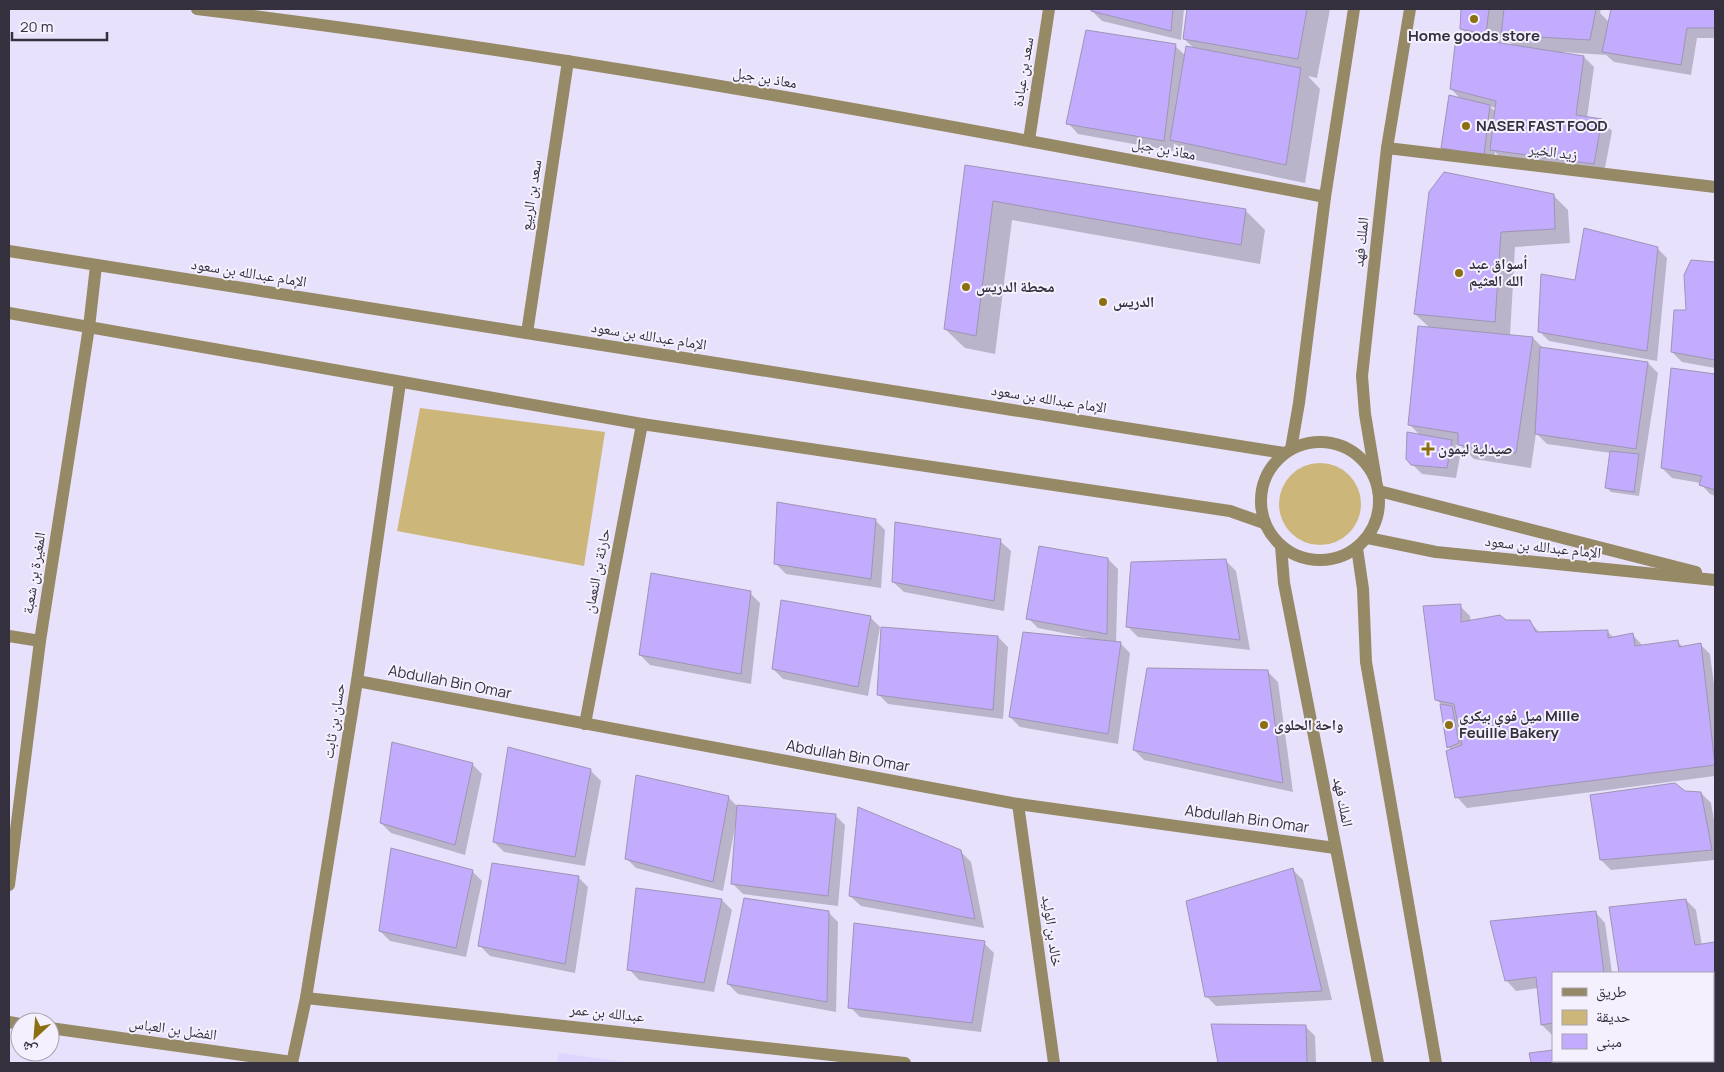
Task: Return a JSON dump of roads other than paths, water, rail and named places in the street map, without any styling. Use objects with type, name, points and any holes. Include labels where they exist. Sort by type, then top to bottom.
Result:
[{"type":"street","name":"معاذ بن جبل","points":[[198,9],[330,25],[568,61],[1029,140],[1325,197]]},
{"type":"street","name":"سعد بن عبادة","points":[[1029,140],[1049,9]]},
{"type":"street","points":[[1288,451],[1302,385],[1325,197],[1354,9]]},
{"type":"street","name":"الملك فهد","points":[[1377,486],[1365,414],[1362,376],[1387,148],[1410,9]]},
{"type":"street","name":"سعد بن الربيع","points":[[527,333],[568,61]]},
{"type":"street","name":"زيد الخير","points":[[1387,148],[1715,187]]},
{"type":"street","name":"الإمام عبدالله بن سعود","points":[[9,252],[1288,451]]},
{"type":"street","name":"المغيرة بن شعبة","points":[[9,885],[40,641],[89,327],[96,266]]},
{"type":"street","points":[[9,313],[642,424],[1230,511],[1264,523]]},
{"type":"street","name":"حسان بن ثابت","points":[[292,1063],[306,998],[357,682],[400,383]]},
{"type":"street","name":"حارثة بن النعمان","points":[[585,724],[642,424]]},
{"type":"street","points":[[1318,441],[1337,444],[1353,452],[1367,464],[1377,486],[1380,506],[1377,520],[1368,538],[1357,548],[1330,560],[1313,560],[1296,556],[1281,546],[1264,523],[1261,492],[1265,477],[1274,463],[1288,451],[1300,445],[1318,441]]},
{"type":"street","name":"الإمام عبدالله بن سعود","points":[[1377,486],[1715,579]]},
{"type":"street","name":"الإمام عبدالله بن سعود","points":[[1368,538],[1436,552],[1715,579]]},
{"type":"street","name":"الملك فهد","points":[[1281,546],[1284,584],[1378,1063]]},
{"type":"street","points":[[1357,548],[1363,590],[1366,662],[1436,1063]]},
{"type":"street","points":[[9,636],[40,641]]},
{"type":"street","name":"Abdullah Bin Omar","points":[[357,682],[1018,804],[1335,848]]},
{"type":"street","name":"خالد بن الوليد","points":[[1018,804],[1054,1063]]},
{"type":"street","name":"عبدالله بن عمر","points":[[306,998],[905,1063]]},
{"type":"street","name":"الفضل بن العباس","points":[[60,1029],[292,1063]]},
{"type":"place","name":"Home goods store","points":[[1474,19]]},
{"type":"place","name":"NASER FAST FOOD","points":[[1466,126]]},
{"type":"place","name":"أسواق عبد الله العثيم","points":[[1459,273]]},
{"type":"place","name":"محطة الدريس","points":[[966,287]]},
{"type":"place","name":"الدريس","points":[[1103,302]]},
{"type":"place","name":"صيدلية ليمون","points":[[1428,449]]},
{"type":"place","name":"واحة الحلوى","points":[[1264,725]]},
{"type":"place","name":"ميل فوي بيكري Mille Feuille Bakery","points":[[1449,725]]}]
